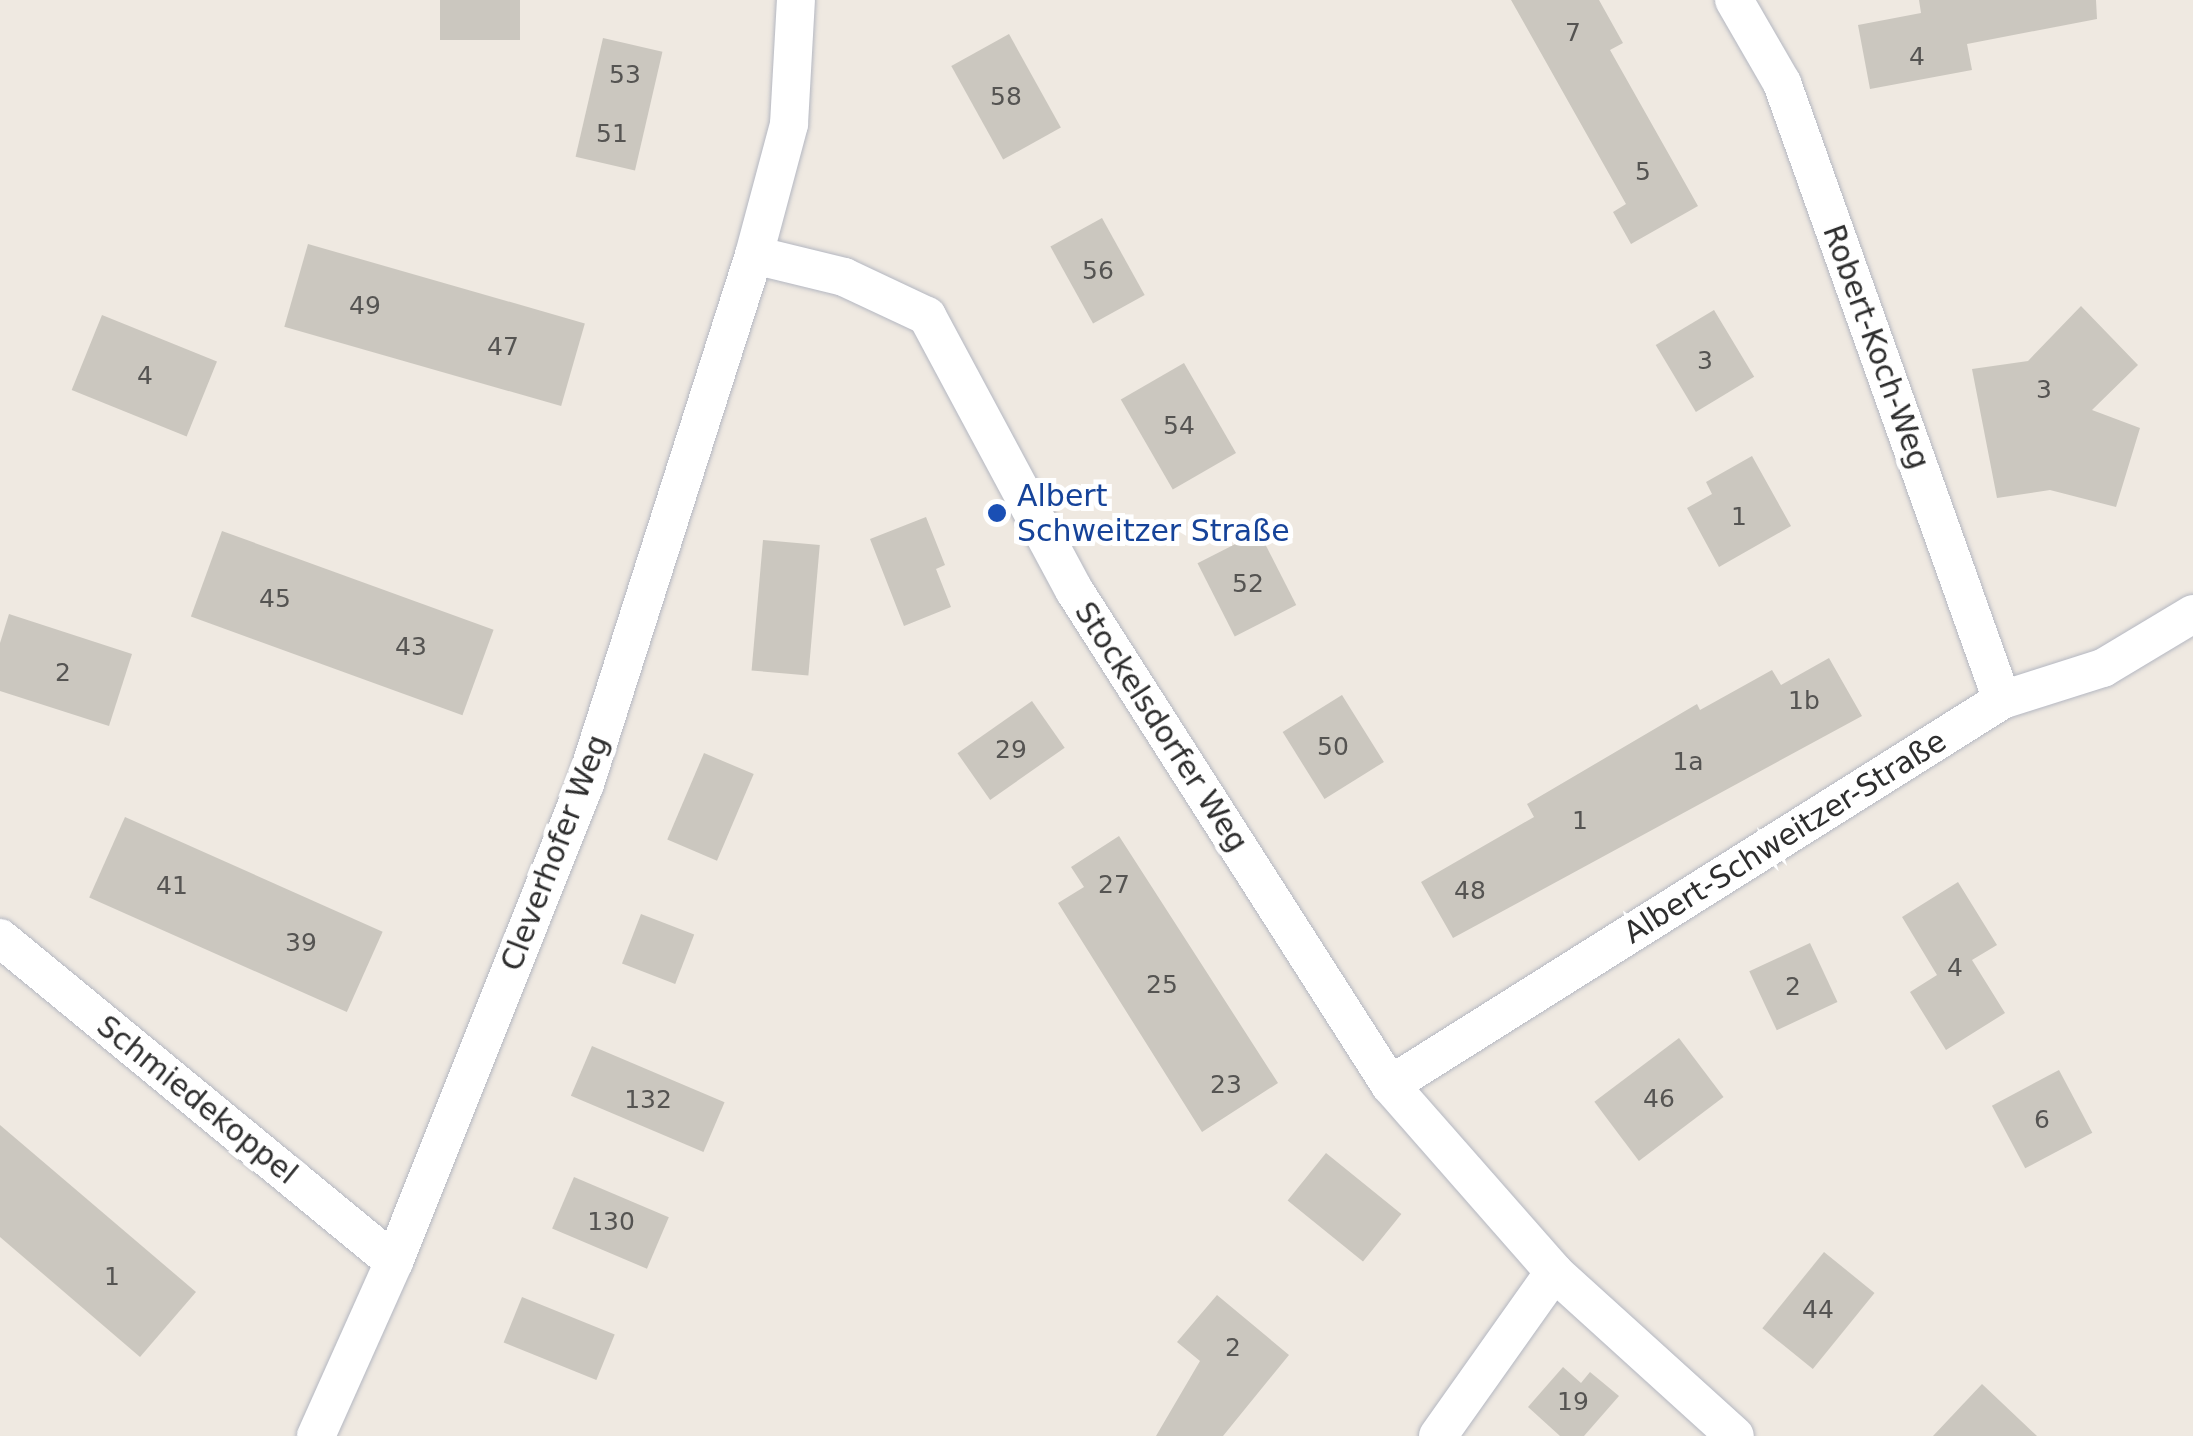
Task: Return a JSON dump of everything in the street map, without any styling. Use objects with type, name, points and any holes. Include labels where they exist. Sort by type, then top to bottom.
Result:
[{"type":"street","points":[[754,254],[789,124],[796,0]]},
{"type":"street","name":"Robert-Koch-Weg","points":[[1734,0],[1782,84],[2002,700]]},
{"type":"street","name":"Stockelsdorfer Weg","points":[[754,254],[844,276],[927,316],[1074,590],[1390,1085],[1554,1272],[1734,1436]]},
{"type":"street","name":"Cleverhofer Weg","points":[[316,1436],[394,1262],[585,784],[754,254]]},
{"type":"street","name":"Albert-Schweitzer-Straße","points":[[1390,1085],[2002,700],[2102,668],[2193,614]]},
{"type":"street","name":"Schmiedekoppel","points":[[0,938],[394,1262]]},
{"type":"street","points":[[1438,1436],[1554,1272]]},
{"type":"building","points":[[440,0],[520,0],[520,40],[440,40]]},
{"type":"building","points":[[1511,0],[1599,0],[1623,43],[1610,50],[1698,206],[1631,244],[1613,212],[1626,204]]},
{"type":"building","points":[[1919,0],[2096,0],[2097,19],[1967,44],[1972,70],[1870,89],[1858,25],[1921,13]]},
{"type":"building","points":[[1009,34],[1061,128],[1003,160],[951,66]]},
{"type":"building","points":[[603,38],[662,52],[635,171],[576,157]]},
{"type":"building","points":[[1102,218],[1145,295],[1093,324],[1050,247]]},
{"type":"building","points":[[308,244],[585,323],[561,406],[284,327]]},
{"type":"building","points":[[2081,306],[2138,365],[2092,410],[2140,428],[2116,507],[2050,490],[1997,498],[1972,369],[2028,361]]},
{"type":"building","points":[[1714,310],[1754,377],[1696,412],[1656,345]]},
{"type":"building","points":[[102,315],[217,361],[187,437],[72,390]]},
{"type":"building","points":[[1184,363],[1236,453],[1173,490],[1121,400]]},
{"type":"building","points":[[1752,456],[1791,526],[1719,567],[1687,508],[1712,494],[1706,482]]},
{"type":"building","points":[[926,517],[945,565],[936,569],[951,607],[904,626],[870,539]]},
{"type":"building","points":[[222,531],[494,630],[462,715],[191,617]]},
{"type":"building","points":[[1259,532],[1296,605],[1235,636],[1198,563]]},
{"type":"building","points":[[763,540],[820,545],[808,675],[752,671]]},
{"type":"building","points":[[9,614],[132,654],[109,726],[0,691],[0,643]]},
{"type":"building","points":[[1829,658],[1862,716],[1453,938],[1421,882],[1534,817],[1527,804],[1697,704],[1700,710],[1772,670],[1781,685]]},
{"type":"building","points":[[1342,695],[1384,762],[1325,799],[1283,732]]},
{"type":"building","points":[[1032,701],[1065,748],[990,800],[957,753]]},
{"type":"building","points":[[704,753],[754,774],[717,861],[667,840]]},
{"type":"building","points":[[125,817],[383,932],[347,1012],[89,897]]},
{"type":"building","points":[[1119,836],[1278,1083],[1202,1132],[1058,903],[1084,887],[1071,867]]},
{"type":"building","points":[[1958,882],[1997,945],[1972,960],[2005,1013],[1946,1050],[1910,992],[1937,975],[1902,917]]},
{"type":"building","points":[[641,914],[694,934],[675,984],[622,963]]},
{"type":"building","points":[[1810,943],[1837,1002],[1777,1030],[1749,971]]},
{"type":"building","points":[[1679,1038],[1724,1097],[1639,1161],[1594,1102]]},
{"type":"building","points":[[592,1046],[725,1102],[703,1152],[571,1096]]},
{"type":"building","points":[[2059,1070],[2092,1133],[2025,1168],[1992,1106]]},
{"type":"building","points":[[0,1125],[196,1292],[140,1357],[0,1237]]},
{"type":"building","points":[[1326,1153],[1401,1214],[1363,1261],[1288,1200]]},
{"type":"building","points":[[574,1177],[669,1217],[647,1269],[552,1229]]},
{"type":"building","points":[[1824,1252],[1875,1293],[1813,1369],[1762,1328]]},
{"type":"building","points":[[1217,1295],[1289,1355],[1223,1436],[1156,1436],[1200,1361],[1177,1342]]},
{"type":"building","points":[[522,1297],[615,1334],[596,1380],[504,1342]]},
{"type":"building","points":[[1563,1367],[1581,1383],[1590,1372],[1619,1396],[1584,1436],[1560,1436],[1528,1407]]},
{"type":"building","points":[[1982,1384],[2037,1436],[1933,1436]]},
{"type":"place","name":"Albert Schweitzer Straße","points":[[997,513]]}]
